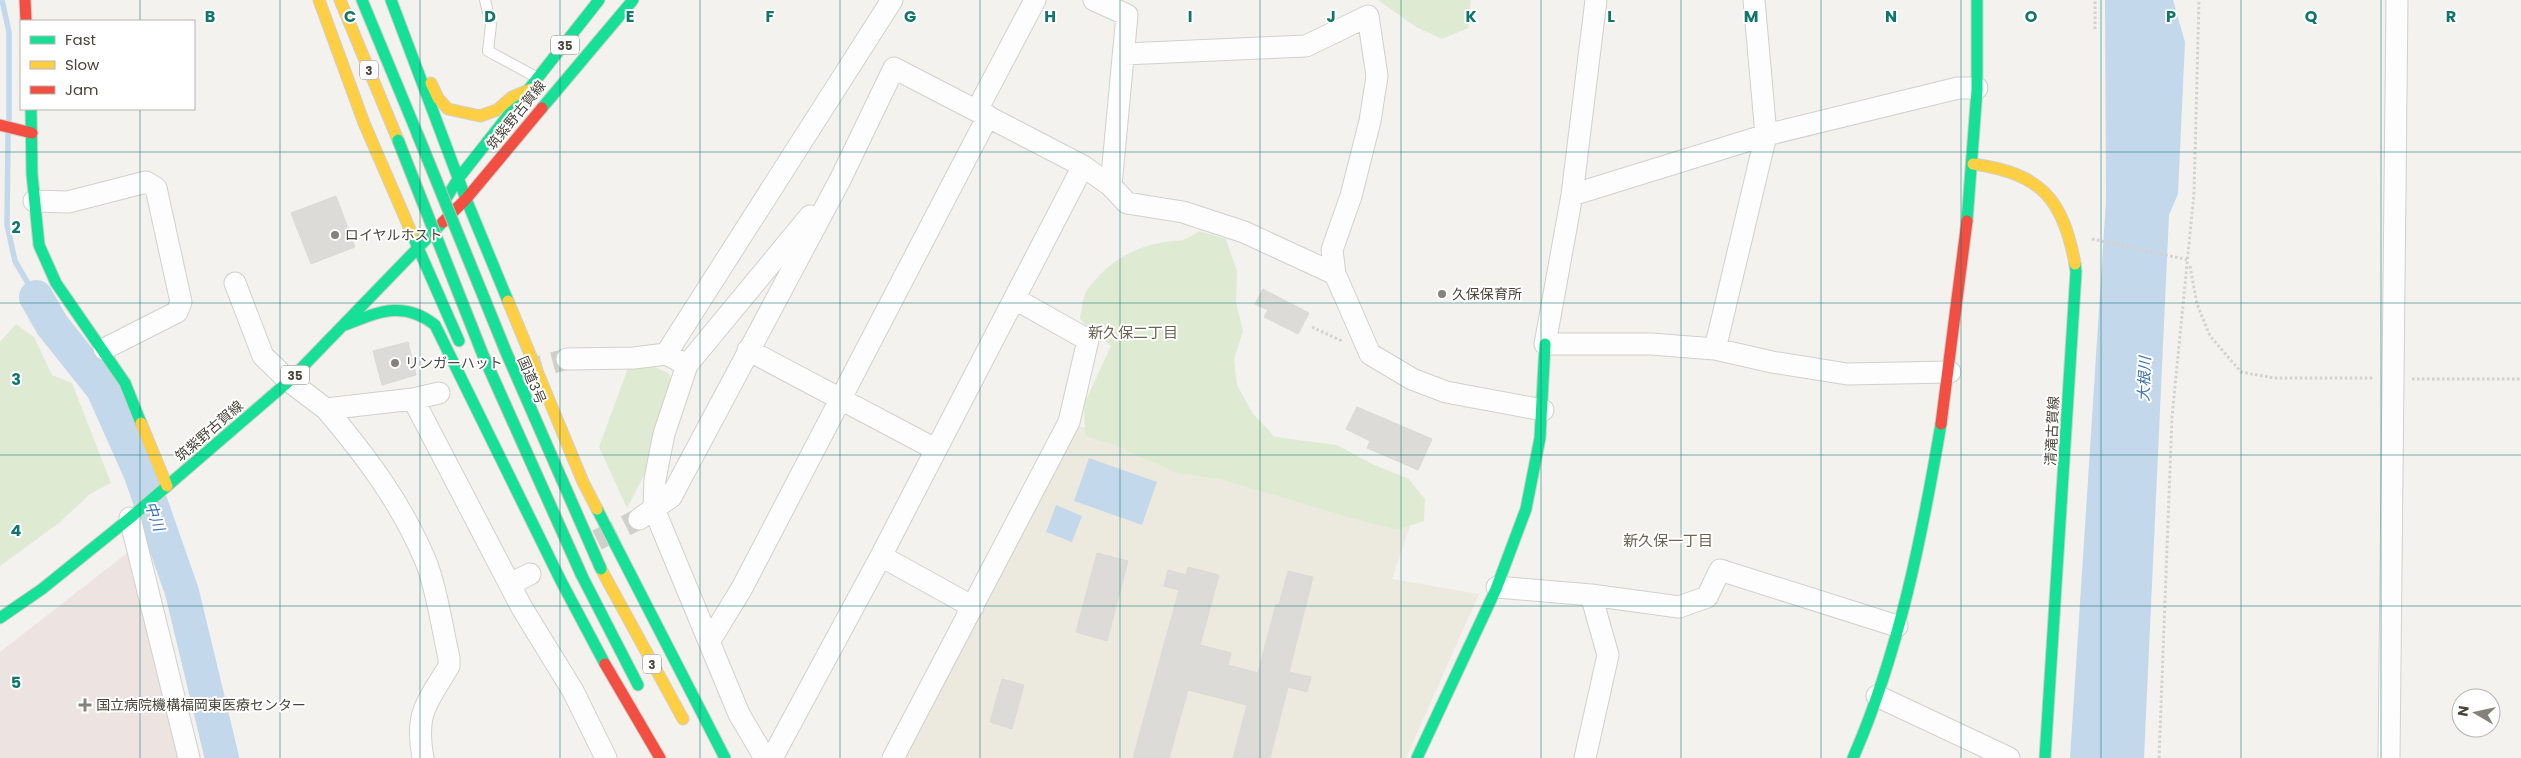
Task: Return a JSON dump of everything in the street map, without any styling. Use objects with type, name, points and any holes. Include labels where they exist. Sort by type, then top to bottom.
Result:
[{"type":"main road","points":[[24,0],[26,20]]},
{"type":"main road","points":[[319,0],[364,123],[419,245],[464,354]]},
{"type":"main road","name":"3","points":[[340,0],[483,355],[582,576],[643,693]]},
{"type":"main road","name":"国道3号","points":[[362,0],[502,348],[601,569],[691,734]]},
{"type":"main road","points":[[392,0],[458,179],[583,482],[725,758]]},
{"type":"main road","points":[[392,0],[438,98],[448,109],[480,116],[497,110],[512,97],[530,89]]},
{"type":"main road","name":"筑紫野古賀線","points":[[419,245],[458,179],[600,0]]},
{"type":"main road","name":"筑紫野古賀線","points":[[0,618],[42,589],[133,515],[289,381],[390,279],[419,245],[466,199],[633,0]]},
{"type":"main road","points":[[1853,758],[1877,696],[1898,626],[1926,503],[1950,372],[1973,164],[1977,88],[1977,0]]},
{"type":"main road","points":[[31,110],[34,201],[39,245],[56,283],[104,349],[125,383],[163,490]]},
{"type":"main road","points":[[0,125],[32,133]]},
{"type":"main road","name":"清滝古賀線","points":[[1973,164],[1992,165],[2029,178],[2051,196],[2072,246],[2076,272],[2045,758]]},
{"type":"main road","points":[[345,325],[376,312],[394,310],[424,314],[435,325],[561,581],[660,758]]},
{"type":"main road","points":[[1418,758],[1440,714],[1497,587],[1525,512],[1536,466],[1543,410],[1545,344]]},
{"type":"main road","points":[[472,372],[540,536]]},
{"type":"street","points":[[666,354],[892,0]]},
{"type":"street","points":[[709,642],[742,588],[840,399],[1036,0]]},
{"type":"street","points":[[1094,0],[1127,15],[1111,186]]},
{"type":"street","points":[[1596,0],[1572,195],[1545,344],[1651,344],[1715,349],[1772,362],[1847,374],[1950,372]]},
{"type":"street","points":[[1715,349],[1766,135],[1754,0]]},
{"type":"street","points":[[2389,758],[2397,0]]},
{"type":"street","points":[[1124,54],[1306,46],[1368,8],[1377,76],[1370,121],[1351,196],[1332,250],[1334,274],[1370,354],[1412,379],[1446,392],[1543,410]]},
{"type":"street","points":[[646,514],[671,497],[840,180],[894,68],[1083,166],[1111,186],[1127,203],[1183,212],[1244,232],[1334,274]]},
{"type":"street","points":[[1572,195],[1766,135],[1958,88],[1977,88]]},
{"type":"street","points":[[772,758],[881,556],[1083,166]]},
{"type":"street","points":[[765,758],[738,714],[709,642],[646,514],[664,434],[687,365],[840,180]]},
{"type":"street","points":[[34,201],[68,202],[146,182],[156,188],[181,302],[177,312],[104,349]]},
{"type":"street","points":[[235,283],[264,356],[289,381],[326,409],[359,448],[389,490],[426,563],[450,658],[449,666],[419,721],[422,758]]},
{"type":"street","points":[[893,758],[1069,422],[1088,340],[1015,299]]},
{"type":"street","points":[[748,350],[935,449]]},
{"type":"street","points":[[567,359],[634,358],[666,354],[687,365]]},
{"type":"street","points":[[326,409],[413,399],[439,393]]},
{"type":"street","points":[[413,399],[522,608],[573,691],[606,758]]},
{"type":"street","points":[[133,515],[189,758]]},
{"type":"street","points":[[881,556],[973,607]]},
{"type":"street","points":[[1497,587],[1591,595],[1679,607],[1707,597],[1720,570],[1898,626]]},
{"type":"street","points":[[510,584],[530,574]]},
{"type":"street","points":[[1586,758],[1608,655],[1591,595]]},
{"type":"street","points":[[1877,696],[2009,758]]},
{"type":"lane","points":[[485,0],[490,26],[488,51],[539,78]]},
{"type":"path","points":[[2095,29],[2096,0]]},
{"type":"path","points":[[2159,758],[2172,417],[2189,260],[2194,194],[2199,0]]},
{"type":"path","points":[[2094,238],[2189,260]]},
{"type":"path","points":[[2189,260],[2197,304],[2210,336],[2241,372],[2274,378],[2521,379]]},
{"type":"shaded area","points":[[1075,425],[1412,520],[1392,579],[1479,594],[1406,758],[901,758]]},
{"type":"shaded area","name":"国立病院機構福岡東医療センター","points":[[131,550],[182,758],[0,758],[0,652]]},
{"type":"green space","points":[[1378,0],[1471,0],[1468,28],[1442,39],[1416,27]]},
{"type":"green space","points":[[1199,231],[1226,239],[1237,271],[1236,302],[1243,331],[1234,359],[1237,385],[1253,414],[1275,437],[1337,445],[1372,464],[1409,479],[1425,499],[1424,521],[1397,530],[1220,479],[1177,473],[1117,446],[1085,436],[1084,404],[1111,346],[1087,327],[1080,318],[1086,292],[1109,266],[1128,254],[1149,245],[1184,239]]},
{"type":"green space","points":[[16,324],[34,337],[52,375],[72,383],[111,483],[90,494],[59,523],[0,566],[0,342]]},
{"type":"green space","points":[[646,363],[668,373],[671,379],[650,464],[627,508],[599,447],[629,365]]},
{"type":"water","name":"大根川","points":[[2105,0],[2173,0],[2185,42],[2178,194],[2169,215],[2144,758],[2070,758],[2106,201]]},
{"type":"water","points":[[1089,458],[1157,482],[1142,525],[1074,501]]},
{"type":"water","points":[[1056,505],[1082,516],[1072,542],[1046,532]]},
{"type":"building","points":[[336,196],[355,247],[311,264],[291,213]]},
{"type":"building","points":[[1263,289],[1309,313],[1298,334],[1264,317],[1268,310],[1255,304]]},
{"type":"building","name":"リンガーハット","points":[[408,342],[416,375],[382,385],[373,351]]},
{"type":"building","points":[[1357,407],[1432,439],[1418,470],[1367,448],[1370,441],[1346,429]]},
{"type":"building","points":[[1097,553],[1128,561],[1107,641],[1076,632]]},
{"type":"building","points":[[1188,567],[1219,575],[1200,645],[1231,653],[1228,665],[1258,673],[1276,604],[1279,605],[1288,571],[1313,577],[1289,672],[1311,677],[1307,692],[1288,687],[1270,758],[1233,758],[1247,705],[1188,690],[1169,758],[1133,758],[1179,590],[1164,586],[1168,570],[1186,575]]},
{"type":"building","points":[[1002,679],[1024,685],[1012,729],[990,722]]},
{"type":"waterway","points":[[2,0],[9,32],[9,120]]},
{"type":"waterway","points":[[8,134],[7,225],[15,261],[36,297]]},
{"type":"waterway","name":"中川","points":[[36,297],[52,325],[103,389],[140,472],[182,592],[222,758]]},
{"type":"tunnel","points":[[522,371],[567,359]]},
{"type":"tunnel","points":[[597,540],[639,519]]},
{"type":"traffic: fast","points":[[362,0],[417,133]]},
{"type":"traffic: fast","points":[[391,0],[466,199],[508,301]]},
{"type":"traffic: fast","points":[[447,197],[458,179],[599,0]]},
{"type":"traffic: fast","points":[[542,108],[633,0]]},
{"type":"traffic: fast","points":[[1967,221],[1977,90],[1977,0]]},
{"type":"traffic: fast","points":[[31,110],[32,174],[39,245],[56,283],[125,383],[141,423]]},
{"type":"traffic: fast","points":[[417,133],[506,352],[601,569]]},
{"type":"traffic: fast","points":[[398,140],[483,355],[582,576]]},
{"type":"traffic: fast","points":[[0,618],[42,589],[130,518],[289,381],[443,222]]},
{"type":"traffic: fast","points":[[412,234],[459,341]]},
{"type":"traffic: fast","points":[[2045,758],[2075,264]]},
{"type":"traffic: fast","points":[[345,325],[369,316],[391,311],[412,313],[424,317],[435,325],[561,581],[605,664]]},
{"type":"traffic: fast","points":[[1417,758],[1496,589],[1526,509],[1540,438],[1545,344]]},
{"type":"traffic: fast","points":[[1853,758],[1869,718],[1896,636],[1926,509],[1941,424]]},
{"type":"traffic: fast","points":[[597,509],[725,758]]},
{"type":"traffic: fast","points":[[582,576],[638,685]]},
{"type":"traffic: slow","points":[[319,0],[364,123],[412,234]]},
{"type":"traffic: slow","points":[[340,0],[398,140]]},
{"type":"traffic: slow","points":[[431,83],[438,98],[448,109],[480,116],[497,110],[512,97],[531,89]]},
{"type":"traffic: slow","points":[[1973,164],[2016,174],[2032,182],[2045,193],[2055,206],[2063,222],[2070,241],[2075,264]]},
{"type":"traffic: slow","points":[[508,301],[583,482],[597,509]]},
{"type":"traffic: slow","points":[[141,423],[167,486]]},
{"type":"traffic: slow","points":[[601,569],[683,719]]},
{"type":"traffic: jam","points":[[25,0],[26,20]]},
{"type":"traffic: jam","points":[[443,222],[466,199],[542,108]]},
{"type":"traffic: jam","points":[[0,125],[32,133]]},
{"type":"traffic: jam","points":[[1941,424],[1967,221]]},
{"type":"traffic: jam","points":[[605,664],[660,758]]},
{"type":"place","name":"ロイヤルホスト","points":[[335,235]]},
{"type":"place","name":"久保保育所","points":[[1442,294]]},
{"type":"place","name":"リンガーハット","points":[[395,363]]},
{"type":"place","name":"国立病院機構福岡東医療センター","points":[[85,705]]},
{"type":"district","name":"新久保二丁目","points":[[1133,332]]},
{"type":"district","name":"新久保一丁目","points":[[1668,540]]}]
